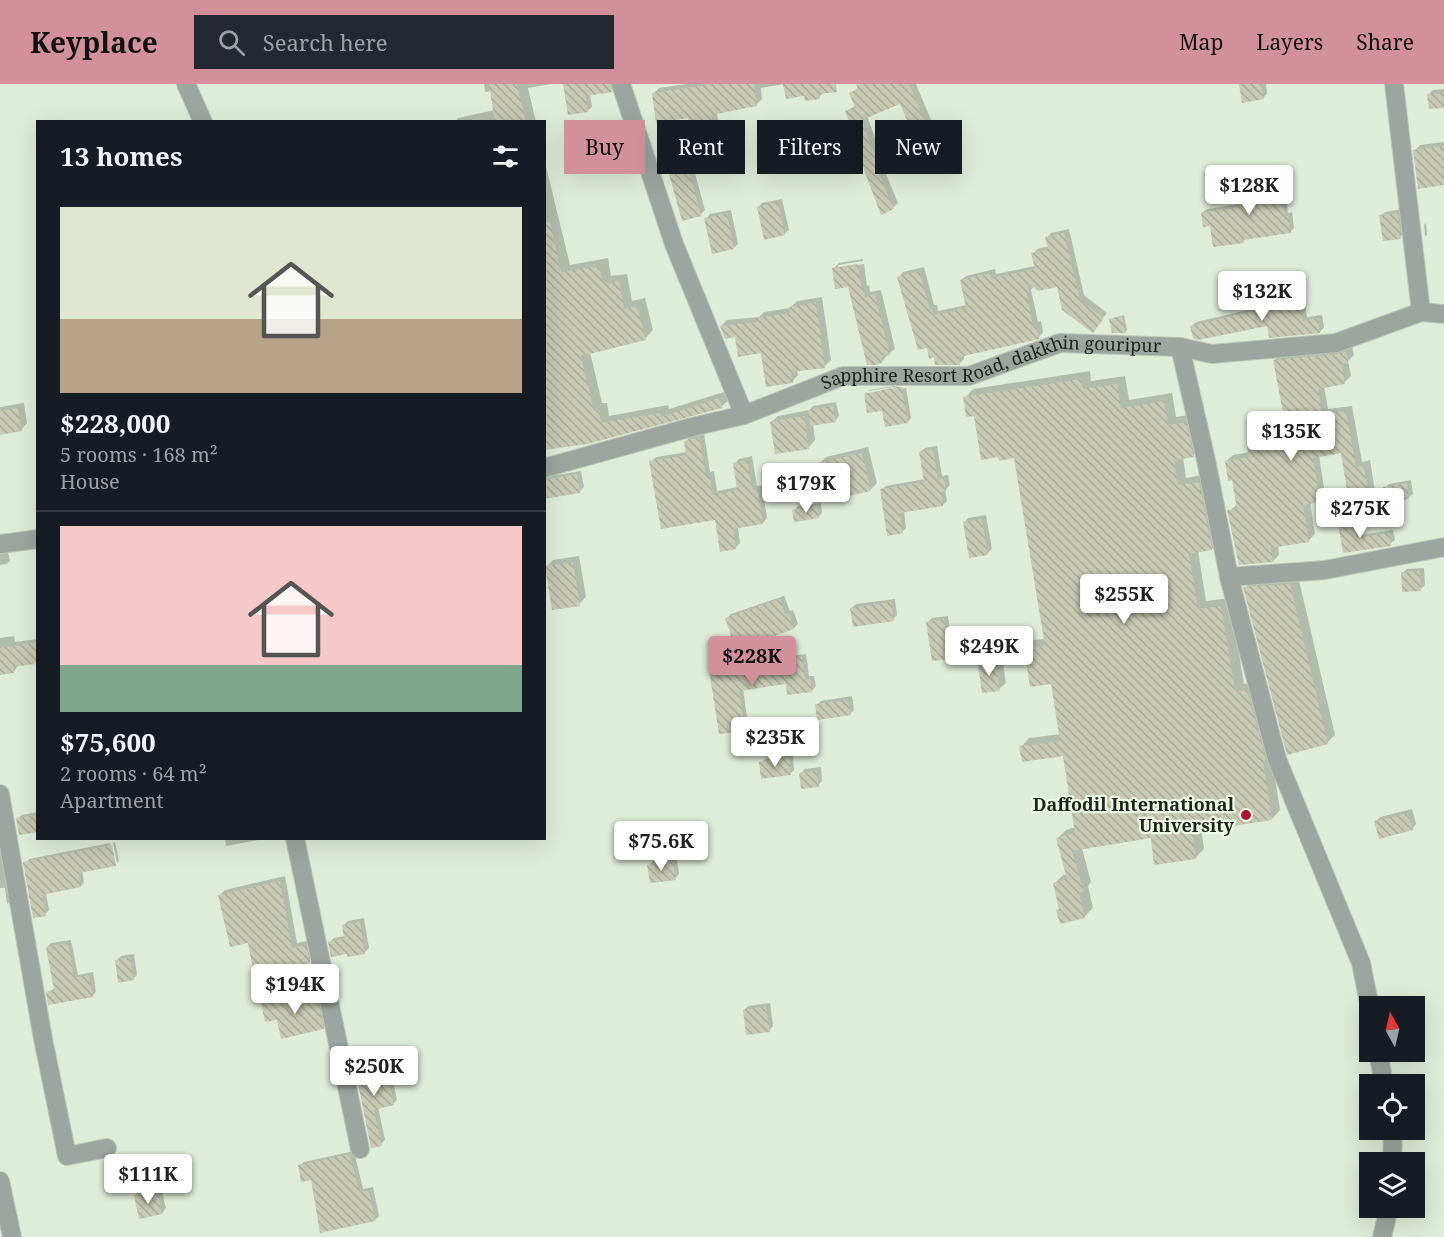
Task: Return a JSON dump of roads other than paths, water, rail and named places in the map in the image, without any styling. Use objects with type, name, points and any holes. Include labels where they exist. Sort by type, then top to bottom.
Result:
[{"type":"street","points":[[186,84],[201,120]]},
{"type":"street","points":[[621,84],[674,244],[744,415]]},
{"type":"street","points":[[1394,84],[1422,312]]},
{"type":"street","name":"Sapphire Resort Road, dakkhin gouripur","points":[[546,467],[744,415],[843,376],[969,376],[1060,343],[1180,347],[1212,354],[1336,343],[1422,312],[1444,314]]},
{"type":"street","points":[[1180,347],[1206,460],[1229,577],[1277,759],[1361,963],[1368,996]]},
{"type":"street","points":[[0,544],[36,539]]},
{"type":"street","points":[[1229,577],[1325,570],[1444,547]]},
{"type":"street","points":[[0,794],[43,1039],[67,1156],[107,1148]]},
{"type":"street","points":[[295,840],[360,1149]]},
{"type":"street","points":[[0,1181],[12,1237]]},
{"type":"street","points":[[1382,1237],[1387,1218]]},
{"type":"place","name":"Daffodil International University","points":[[1246,815]]}]
